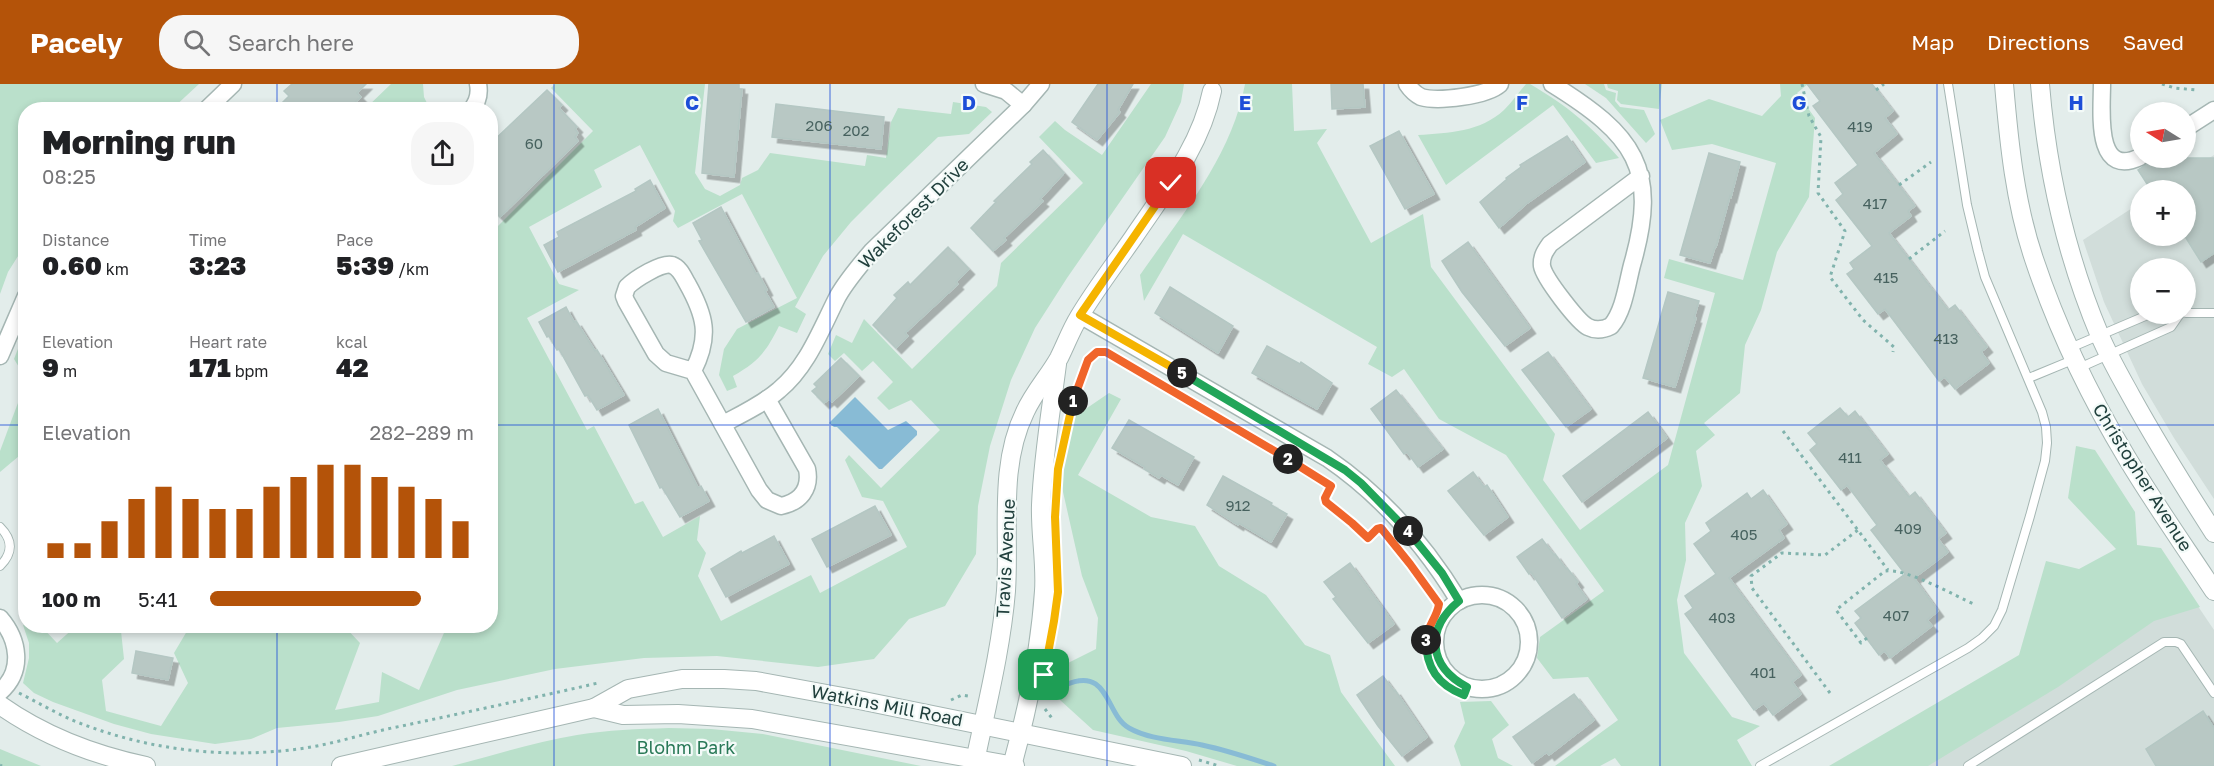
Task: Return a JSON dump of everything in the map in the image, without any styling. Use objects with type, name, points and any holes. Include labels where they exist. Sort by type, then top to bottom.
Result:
[{"type":"street","points":[[214,102],[233,84]]},
{"type":"street","points":[[477,102],[480,91],[478,84]]},
{"type":"street","points":[[984,84],[1006,92],[1023,105]]},
{"type":"street","name":"Wakeforest Drive","points":[[723,424],[780,390],[795,374],[809,354],[839,294],[872,251],[1023,105],[1041,84]]},
{"type":"street","points":[[1407,84],[1413,92],[1430,98],[1483,94],[1500,84]]},
{"type":"street","points":[[1552,84],[1592,110],[1611,126],[1636,160],[1641,176],[1644,197],[1641,233],[1619,310],[1611,326],[1600,330],[1590,328],[1578,318],[1545,274],[1542,258],[1550,244],[1641,176]]},
{"type":"street","name":"Christopher Avenue","points":[[2004,84],[2008,130],[2022,212],[2034,258],[2075,358],[2127,459],[2214,591]]},
{"type":"street","name":"Christopher Avenue","points":[[2040,84],[2051,175],[2063,227],[2079,281],[2099,335],[2153,436],[2214,533]]},
{"type":"street","points":[[2102,84],[2104,144],[2110,155],[2118,160],[2130,161]]},
{"type":"street","name":"Travis Avenue","points":[[975,762],[998,656],[1006,590],[1008,481],[1014,445],[1024,413],[1058,359],[1080,315],[1171,183],[1191,150],[1209,108],[1213,86]]},
{"type":"street","points":[[2196,122],[2214,110]]},
{"type":"street","points":[[693,370],[704,342],[702,313],[681,272],[672,265],[661,266],[630,283],[624,296],[656,354],[666,363],[693,370],[767,500],[780,506],[795,501],[807,488],[809,479],[807,469],[767,399]]},
{"type":"street","points":[[0,356],[18,314]]},
{"type":"street","points":[[1080,315],[1345,470],[1397,518],[1442,573],[1459,601]]},
{"type":"street","name":"Travis Avenue","points":[[1013,766],[1028,707],[1041,626],[1044,588],[1041,506],[1058,359]]},
{"type":"street","points":[[1489,595],[1504,600],[1516,609],[1526,622],[1530,637],[1529,653],[1522,668],[1512,679],[1498,687],[1483,690],[1467,687],[1443,669],[1437,655],[1435,639],[1438,624],[1447,611],[1459,601],[1473,596],[1489,595]]},
{"type":"street","points":[[0,618],[15,643],[16,654],[15,664],[3,689]]},
{"type":"street","name":"Watkins Mill Road","points":[[341,766],[594,708],[628,689],[682,680],[724,679],[790,686],[1021,732],[1188,762]]},
{"type":"street","points":[[0,705],[30,724],[74,746],[146,766]]},
{"type":"street","name":"Watkins Mill Road","points":[[594,708],[623,715],[678,714],[752,719],[975,762],[1013,766]]},
{"type":"lane","points":[[1760,766],[1983,638],[1994,626],[2008,593],[2045,461],[2046,427],[2029,378],[1986,277],[1978,251],[1967,205],[1948,84]]},
{"type":"lane","points":[[2196,313],[2214,313]]},
{"type":"lane","points":[[2075,358],[2099,335],[2130,322]]},
{"type":"lane","points":[[2029,378],[2075,358],[2108,355],[2171,327],[2173,324]]},
{"type":"lane","points":[[0,527],[9,538],[11,545],[9,553],[0,566]]},
{"type":"lane","points":[[1969,766],[2164,642],[2181,644],[2214,693]]},
{"type":"path","points":[[1802,84],[1809,116],[1821,137],[1818,193],[1845,231],[1830,277],[1863,320],[1873,326],[1894,347],[1893,352]]},
{"type":"path","points":[[1876,90],[1884,84]]},
{"type":"path","points":[[2162,84],[2196,90]]},
{"type":"path","points":[[1899,185],[1931,162]]},
{"type":"path","points":[[1908,259],[1945,231]]},
{"type":"path","points":[[1068,415],[1088,360],[1097,352],[1112,354]]},
{"type":"path","points":[[1195,404],[1331,486],[1325,498],[1326,502],[1368,538],[1379,528],[1383,530]]},
{"type":"path","points":[[1783,431],[1888,570],[1914,577],[1976,605]]},
{"type":"path","points":[[1830,693],[1752,588],[1751,576],[1782,553],[1825,555],[1858,530]]},
{"type":"path","points":[[1389,538],[1431,592]]},
{"type":"path","points":[[1867,638],[1861,643],[1836,610],[1888,570]]},
{"type":"path","points":[[1438,601],[1438,612],[1426,636],[1427,657],[1434,675],[1442,684],[1464,695],[1467,687]]},
{"type":"path","points":[[3,689],[71,720],[112,734],[159,746],[205,752],[254,753],[304,748],[430,721]]},
{"type":"path","points":[[1044,703],[1049,716],[1059,724]]},
{"type":"path","points":[[1188,762],[1219,766]]},
{"type":"shaded area","points":[[2214,155],[2214,499],[2142,384],[2104,302],[2083,240],[2130,209],[2130,246],[2196,246],[2196,180],[2175,180]]},
{"type":"shaded area","points":[[2183,584],[2214,630],[2214,766],[1879,766]]},
{"type":"green space","points":[[0,84],[199,84],[180,102],[18,102],[18,256],[8,272],[0,294]]},
{"type":"green space","points":[[391,84],[423,84],[426,102],[372,102]]},
{"type":"green space","points":[[555,84],[705,84],[695,173],[705,189],[720,196],[740,185],[742,178],[758,170],[770,153],[865,166],[867,155],[886,158],[891,122],[898,108],[951,114],[953,102],[986,107],[992,112],[969,134],[938,137],[851,222],[823,256],[795,307],[806,314],[797,333],[779,326],[761,355],[733,376],[737,387],[727,391],[719,375],[724,349],[737,329],[797,298],[742,194],[678,228],[673,221],[675,211],[640,145],[594,170],[602,187],[529,227],[559,284],[579,290],[527,318],[587,430],[594,426],[635,504],[643,501],[663,537],[700,516],[697,540],[706,553],[698,576],[721,621],[811,575],[820,593],[907,547],[883,501],[862,497],[845,460],[849,455],[881,488],[940,430],[911,400],[889,410],[877,398],[893,382],[873,361],[862,371],[844,353],[835,361],[828,354],[836,335],[852,343],[864,319],[912,369],[997,286],[1001,263],[1083,183],[1039,137],[1055,121],[1102,155],[1151,84],[1184,84],[1181,102],[1165,137],[1035,328],[1011,380],[990,446],[978,506],[976,554],[945,606],[909,619],[874,659],[818,667],[717,656],[644,658],[555,669],[457,690],[378,716],[277,728],[251,739],[215,744],[151,734],[114,724],[34,693],[23,683],[29,658],[29,643],[26,633],[48,633],[57,643],[68,633],[121,633],[124,659],[102,680],[106,711],[161,726],[188,683],[174,653],[186,633],[351,633],[360,643],[335,710],[379,702],[382,672],[419,690],[444,633],[498,633],[498,226],[593,131],[551,88]]},
{"type":"green space","points":[[1245,84],[1292,84],[1294,131],[1327,129],[1317,143],[1371,243],[1423,214],[1431,267],[1555,434],[1543,480],[1580,530],[1668,465],[1715,293],[1664,278],[1669,259],[1743,280],[1776,163],[1712,144],[1672,150],[1660,120],[1709,99],[1762,116],[1781,96],[1780,84],[1808,84],[1797,93],[1815,118],[1809,197],[1777,252],[1761,310],[1745,345],[1740,393],[1704,423],[1715,435],[1696,451],[1702,486],[1685,523],[1686,560],[1677,600],[1684,653],[1732,717],[1760,726],[1737,740],[1752,766],[1621,766],[1615,758],[1600,766],[1555,766],[1618,720],[1588,677],[1553,679],[1537,658],[1540,637],[1604,591],[1506,455],[1439,419],[1404,369],[1392,377],[1368,364],[1377,347],[1183,234],[1144,301],[1140,275],[1188,208],[1217,161],[1229,136]]},
{"type":"green space","points":[[1526,84],[1544,92],[1578,117],[1619,158],[1596,163],[1553,105],[1446,185],[1418,135],[1464,130],[1485,123],[1504,110]]},
{"type":"green space","points":[[1585,84],[1604,84],[1606,90],[1616,93],[1615,101],[1620,107],[1644,110],[1655,134],[1646,143],[1606,98]]},
{"type":"green space","points":[[1607,84],[1662,84],[1659,109],[1621,104],[1617,100],[1618,91],[1608,88]]},
{"type":"green space","points":[[18,349],[18,366],[14,359]]},
{"type":"green space","points":[[1109,393],[1121,399],[1078,475],[1151,517],[1195,526],[1219,566],[1266,595],[1305,645],[1330,655],[1341,692],[1395,766],[1237,766],[1186,751],[1093,730],[1060,700],[1056,669],[1096,649],[1098,618],[1082,576],[1061,483],[1071,419]]},
{"type":"green space","points":[[18,403],[18,457],[0,472],[0,451]]},
{"type":"green space","points":[[2076,446],[2095,450],[2135,512],[2137,545],[2161,548],[2200,607],[2154,621],[2058,687],[1928,766],[1829,766],[2019,655],[2046,561],[2079,569],[2116,549],[2068,498]]},
{"type":"green space","points":[[1491,701],[1509,725],[1492,739],[1498,758],[1513,766],[1461,766],[1454,746],[1465,723],[1460,702]]},
{"type":"green space","name":"Blohm Park","points":[[669,728],[763,734],[921,766],[452,766],[577,735]]},
{"type":"green space","points":[[0,749],[41,766],[0,766]]},
{"type":"water","points":[[855,397],[888,430],[906,421],[917,431],[917,435],[882,469],[879,469],[837,427],[829,423]]},
{"type":"building","points":[[292,84],[366,84],[357,93],[361,97],[356,102],[283,102],[289,96],[284,91]]},
{"type":"building","points":[[709,84],[739,84],[739,89],[742,89],[734,177],[702,173]]},
{"type":"building","points":[[1098,84],[1133,84],[1118,110],[1120,112],[1097,140],[1072,122]]},
{"type":"building","points":[[1331,84],[1363,84],[1365,107],[1332,109]]},
{"type":"building","points":[[1807,84],[1872,84],[1893,111],[1885,118],[1897,134],[1874,153],[1915,206],[1908,211],[1911,216],[1889,233],[1948,310],[1955,305],[1987,347],[1981,352],[1989,363],[1955,389],[1945,377],[1939,381],[1885,309],[1878,314],[1847,274],[1854,269],[1850,263],[1872,246],[1836,200],[1843,194],[1835,183],[1858,165],[1813,106],[1820,101]]},
{"type":"building","points":[[547,90],[562,105],[559,108],[577,127],[575,129],[578,133],[575,137],[578,141],[500,217],[498,215],[498,136]]},
{"type":"building","points":[[776,104],[884,117],[881,149],[772,137]]},
{"type":"building","points":[[1399,131],[1434,194],[1405,209],[1370,146]]},
{"type":"building","points":[[1567,136],[1585,162],[1526,204],[1499,228],[1480,202],[1521,167],[1520,165]]},
{"type":"building","points":[[1043,150],[1064,173],[1040,199],[1043,201],[993,251],[971,228]]},
{"type":"building","points":[[1709,153],[1740,162],[1710,263],[1680,255]]},
{"type":"building","points":[[2196,158],[2214,158],[2214,253],[2201,262],[2191,246],[2196,246],[2196,180],[2144,180],[2138,170],[2141,168],[2196,168]]},
{"type":"building","points":[[650,180],[665,208],[635,227],[636,230],[558,272],[544,245],[559,237],[557,232],[636,191],[635,189]]},
{"type":"building","points":[[721,207],[774,307],[746,322],[699,241],[702,240],[693,223]]},
{"type":"building","points":[[1468,242],[1530,328],[1505,346],[1462,292],[1442,261]]},
{"type":"building","points":[[948,247],[969,269],[956,282],[958,284],[905,333],[908,336],[896,348],[873,325],[897,298],[894,295],[908,282],[910,285]]},
{"type":"building","points":[[1170,287],[1233,326],[1218,353],[1155,313]]},
{"type":"building","points":[[1668,292],[1699,301],[1675,387],[1643,378]]},
{"type":"building","points":[[566,307],[574,322],[576,321],[595,351],[597,350],[624,395],[597,410],[588,395],[585,396],[559,349],[557,350],[549,336],[547,337],[539,322]]},
{"type":"building","points":[[1267,346],[1300,364],[1301,362],[1332,383],[1317,409],[1252,373]]},
{"type":"building","points":[[1548,352],[1591,409],[1566,427],[1522,370]]},
{"type":"building","points":[[841,358],[859,376],[832,402],[829,399],[824,403],[812,391],[817,387],[814,384]]},
{"type":"building","points":[[1396,390],[1443,449],[1418,467],[1407,452],[1404,454],[1371,409]]},
{"type":"building","points":[[1840,408],[1848,417],[1855,411],[1888,454],[1880,460],[1909,497],[1915,492],[1946,533],[1938,539],[1948,552],[1914,578],[1938,611],[1927,620],[1932,626],[1890,658],[1885,651],[1879,655],[1855,623],[1861,618],[1855,611],[1905,574],[1871,530],[1877,525],[1847,485],[1841,490],[1810,450],[1817,444],[1808,433]]},
{"type":"building","points":[[658,409],[698,488],[701,486],[709,501],[680,517],[662,487],[660,488],[629,425]]},
{"type":"building","points":[[1648,412],[1667,438],[1582,502],[1563,476]]},
{"type":"building","points":[[1129,420],[1194,457],[1178,485],[1161,475],[1159,478],[1112,448]]},
{"type":"building","points":[[1473,472],[1484,487],[1487,485],[1508,517],[1484,535],[1448,491]]},
{"type":"building","points":[[1223,476],[1272,503],[1271,505],[1287,514],[1271,542],[1207,505]]},
{"type":"building","points":[[1763,490],[1787,524],[1779,530],[1784,538],[1729,578],[1801,675],[1792,682],[1801,694],[1773,715],[1764,703],[1754,710],[1685,614],[1693,608],[1685,596],[1716,574],[1694,544],[1711,531],[1706,523],[1747,493],[1751,499]]},
{"type":"building","points":[[875,506],[891,535],[827,567],[812,539]]},
{"type":"building","points":[[774,536],[789,564],[726,597],[711,569],[741,551],[742,553]]},
{"type":"building","points":[[1542,539],[1578,582],[1576,584],[1587,599],[1562,618],[1531,572],[1529,574],[1517,557]]},
{"type":"building","points":[[1350,563],[1394,624],[1368,643],[1333,599],[1336,597],[1324,582]]},
{"type":"building","points":[[136,651],[173,658],[168,680],[132,673]]},
{"type":"building","points":[[1383,676],[1427,737],[1402,756],[1357,695]]},
{"type":"building","points":[[1574,694],[1594,720],[1549,755],[1547,752],[1532,763],[1513,737]]},
{"type":"building","points":[[2203,711],[2214,728],[2214,766],[2156,766],[2146,749]]},
{"type":"waterway","points":[[1065,685],[1091,681],[1099,686],[1121,722],[1137,732],[1211,747],[1274,766]]},
{"type":"route","points":[[1044,675],[1058,592],[1055,517],[1058,469],[1074,396],[1088,360],[1093,354],[1102,351],[1112,354],[1329,484],[1332,487],[1325,498],[1326,502],[1368,538],[1381,528],[1438,601],[1438,612],[1429,626],[1425,642],[1427,657],[1434,675],[1447,687],[1464,695],[1467,687],[1454,680],[1443,669],[1437,655],[1435,639],[1438,624],[1447,611],[1459,601],[1427,554],[1397,518],[1361,483],[1327,458],[1080,315],[1171,183]]}]
